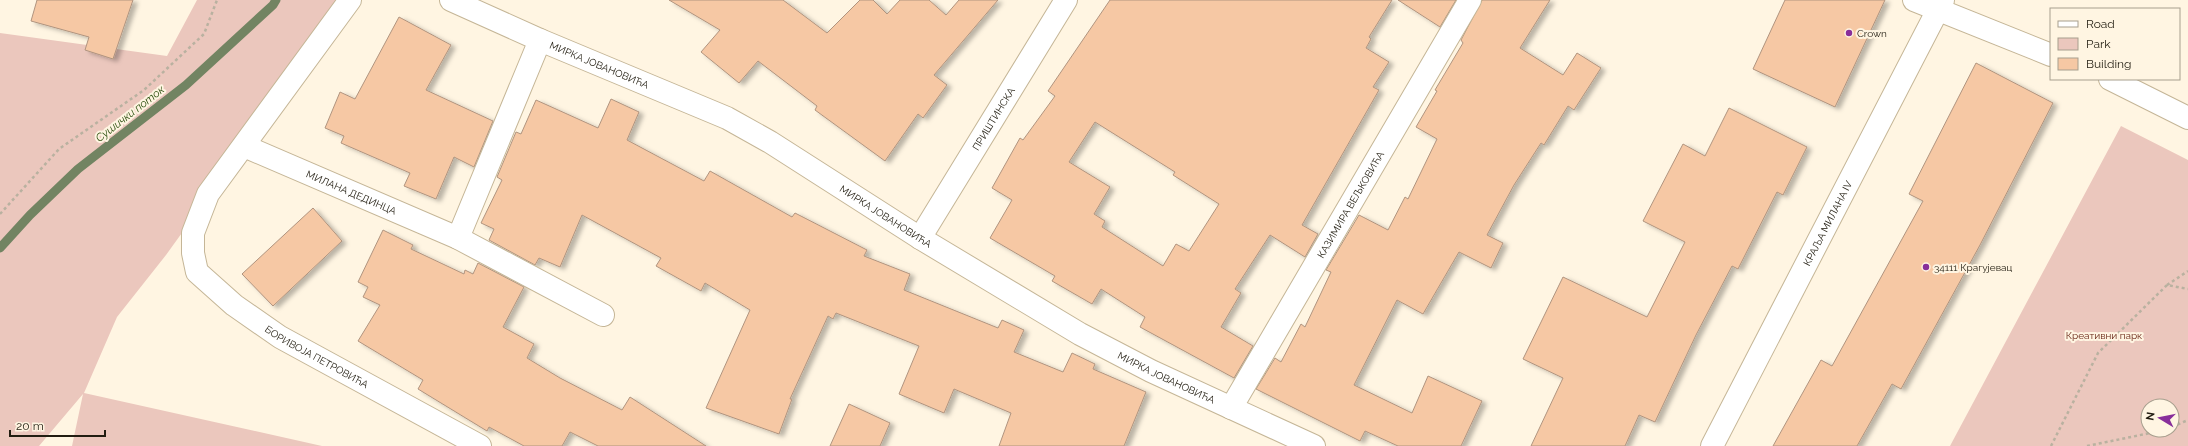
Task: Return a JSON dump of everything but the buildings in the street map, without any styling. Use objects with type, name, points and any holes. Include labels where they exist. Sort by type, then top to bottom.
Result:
[{"type":"street","name":"БОРИВОЈА ПЕТРОВИЋА","points":[[350,0],[208,194],[193,233],[192,253],[197,272],[234,305],[280,337],[480,446]]},
{"type":"street","name":"МИРКА ЈОВАНОВИЋА","points":[[451,0],[540,40],[727,118],[770,142],[920,238],[1080,334],[1151,371],[1314,446]]},
{"type":"street","name":"ПРИШТИНСКА","points":[[920,238],[1066,0]]},
{"type":"street","name":"КАЗИМИРА ВЕЉКОВИЋА","points":[[1231,408],[1470,0]]},
{"type":"street","points":[[1914,0],[1940,5],[2050,55]]},
{"type":"street","name":"КРАЉА МИЛАНА IV","points":[[1712,446],[1940,5]]},
{"type":"street","points":[[458,238],[540,40]]},
{"type":"street","points":[[2112,80],[2188,118]]},
{"type":"street","name":"МИЛАНА ДЕДИНЦА","points":[[244,146],[458,238],[603,315]]},
{"type":"path","points":[[0,214],[59,150],[144,90],[204,34],[216,0]]},
{"type":"path","points":[[2051,446],[2098,353],[2167,285],[2188,271]]},
{"type":"path","points":[[2167,285],[2188,289]]},
{"type":"path","points":[[2087,446],[2140,435]]},
{"type":"green space","points":[[197,0],[350,0],[166,255],[117,317],[84,393],[322,446],[72,446],[83,394],[39,446],[0,446],[0,33],[167,56]]},
{"type":"green space","name":"Креативни парк","points":[[2121,126],[2188,160],[2188,446],[1950,446]]},
{"type":"waterway","name":"Сушички поток","points":[[0,248],[30,215],[78,169],[186,85],[273,5],[276,0]]},
{"type":"place","name":"Crown","points":[[1849,33]]},
{"type":"place","name":"34111 Крагујевац","points":[[1926,267]]}]
